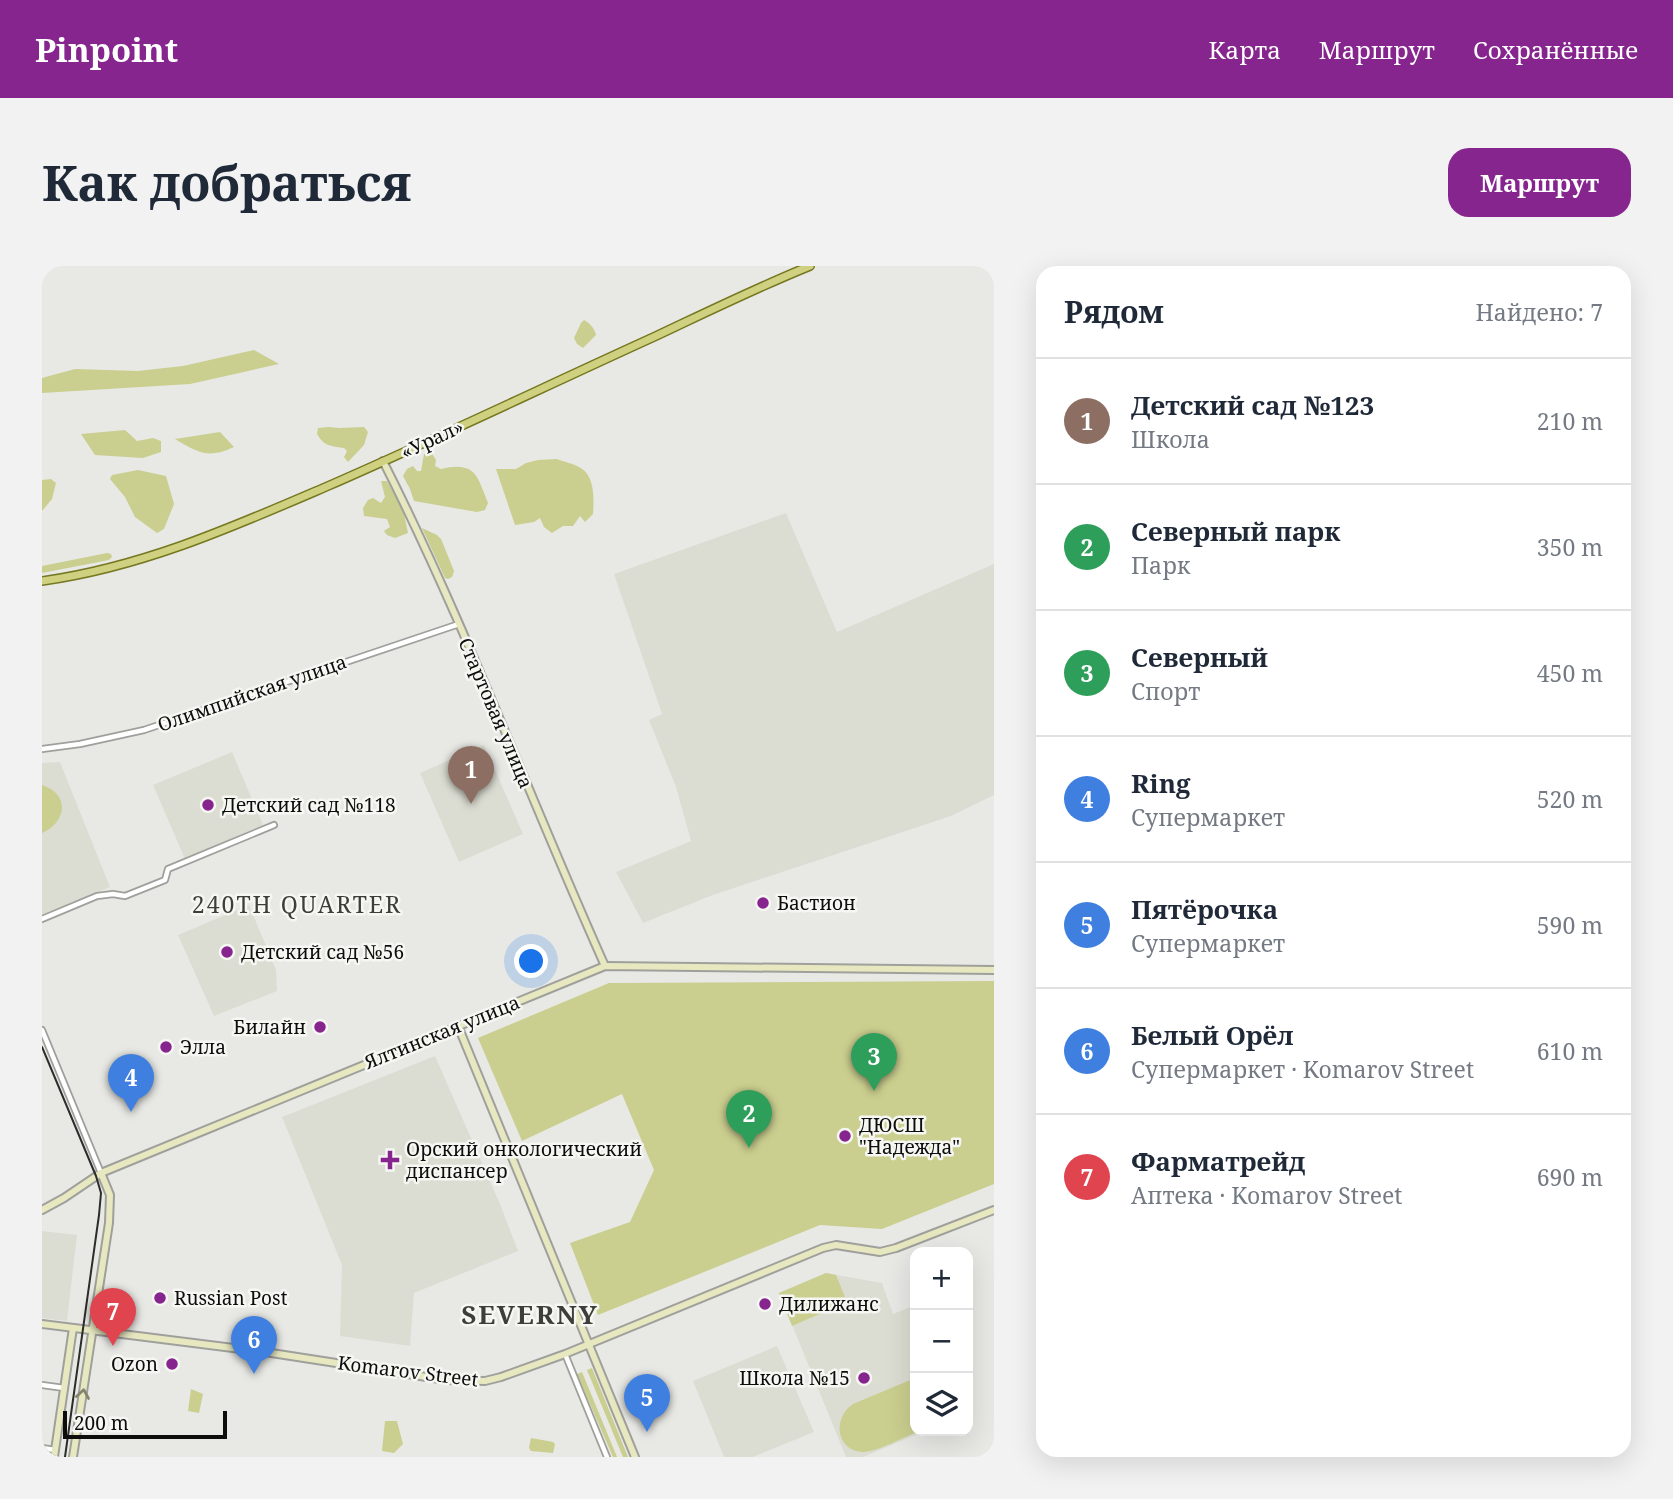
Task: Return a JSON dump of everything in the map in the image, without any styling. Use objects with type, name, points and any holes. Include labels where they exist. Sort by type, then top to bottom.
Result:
[{"type":"main road","name":"«Урал»","points":[[42,581],[79,576],[137,561],[236,526],[810,266]]},
{"type":"main road","name":"Стартовая улица","points":[[383,461],[439,575],[605,967]]},
{"type":"main road","name":"Ялтинская улица","points":[[42,1210],[101,1173],[605,967],[994,970]]},
{"type":"main road","points":[[458,1026],[635,1457]]},
{"type":"main road","points":[[73,1457],[109,1223],[110,1195],[101,1173]]},
{"type":"main road","name":"Komarov Street","points":[[42,1324],[265,1352],[446,1380],[485,1381],[565,1354],[823,1248],[836,1245],[880,1252],[994,1210]]},
{"type":"main road","points":[[55,1453],[73,1328]]},
{"type":"street","name":"Олимпийская улица","points":[[42,749],[144,730],[459,624]]},
{"type":"street","points":[[42,919],[97,896],[125,896],[148,887],[164,880],[168,869],[274,825]]},
{"type":"street","points":[[42,1030],[101,1173]]},
{"type":"street","points":[[565,1354],[607,1457]]},
{"type":"street","points":[[42,1385],[64,1388]]},
{"type":"street","points":[[42,1448],[55,1453]]},
{"type":"shaded area","points":[[786,513],[837,632],[994,564],[994,795],[951,816],[713,895],[643,923],[616,872],[691,841],[676,787],[649,720],[662,714],[614,574]]},
{"type":"shaded area","points":[[484,745],[523,834],[459,862],[420,773]]},
{"type":"shaded area","name":"Детский сад №118","points":[[232,752],[263,825],[185,859],[153,785]]},
{"type":"shaded area","points":[[60,762],[110,887],[42,915],[42,763]]},
{"type":"shaded area","name":"Детский сад №56","points":[[249,905],[276,970],[277,991],[214,1016],[178,935]]},
{"type":"shaded area","name":"Орский онкологический диспансер","points":[[435,1056],[518,1251],[414,1293],[410,1346],[340,1336],[342,1265],[282,1117]]},
{"type":"shaded area","points":[[42,1231],[77,1235],[67,1321],[42,1318]]},
{"type":"shaded area","name":"Школа №15","points":[[826,1273],[882,1283],[893,1314],[910,1307],[910,1436],[913,1436],[863,1457],[846,1457],[779,1293]]},
{"type":"shaded area","points":[[777,1346],[814,1432],[753,1457],[724,1457],[693,1381]]},
{"type":"green space","points":[[584,320],[592,326],[596,335],[583,348],[574,338]]},
{"type":"green space","points":[[254,350],[279,364],[190,384],[42,393],[42,378],[75,369],[138,371],[183,366]]},
{"type":"green space","points":[[364,427],[368,432],[364,445],[348,462],[344,457],[347,451],[344,448],[328,445],[317,434],[318,428]]},
{"type":"green space","points":[[125,430],[137,441],[153,438],[161,441],[161,452],[143,458],[95,455],[81,434]]},
{"type":"green space","points":[[220,432],[234,447],[217,453],[204,453],[175,439]]},
{"type":"green space","points":[[431,452],[436,460],[435,466],[441,469],[462,467],[474,473],[488,503],[485,510],[477,512],[414,501],[403,476],[407,469],[413,466],[417,471],[421,471],[424,454]]},
{"type":"green space","points":[[557,459],[579,467],[588,475],[592,488],[593,514],[585,522],[580,516],[573,526],[563,526],[552,533],[544,527],[540,518],[534,522],[515,525],[496,469],[516,469],[538,460]]},
{"type":"green space","points":[[138,470],[166,476],[174,504],[164,529],[157,533],[135,517],[125,497],[110,479],[112,475]]},
{"type":"green space","points":[[51,479],[56,483],[52,499],[42,511],[42,480]]},
{"type":"green space","points":[[381,481],[387,481],[403,509],[408,533],[395,538],[384,531],[390,527],[387,519],[364,516],[363,508],[368,500],[373,498],[381,503],[385,497]]},
{"type":"green space","points":[[422,528],[441,539],[454,571],[452,577],[445,578]]},
{"type":"green space","points":[[107,553],[112,557],[109,560],[42,573],[42,566]]},
{"type":"green space","points":[[42,785],[57,795],[62,808],[56,822],[42,833]]},
{"type":"green space","points":[[994,981],[994,1184],[882,1229],[820,1225],[598,1315],[570,1243],[630,1222],[654,1170],[622,1094],[522,1141],[478,1038],[609,983]]},
{"type":"green space","points":[[826,1273],[836,1275],[847,1302],[792,1326],[779,1293]]},
{"type":"green space","points":[[592,1368],[628,1457],[623,1457],[587,1370]]},
{"type":"green space","points":[[582,1372],[617,1457],[613,1457],[577,1374]]},
{"type":"green space","points":[[910,1380],[910,1435],[869,1451],[854,1450],[842,1440],[840,1433],[842,1417],[853,1404]]},
{"type":"green space","points":[[191,1389],[203,1394],[199,1413],[188,1411]]},
{"type":"green space","points":[[385,1421],[397,1421],[403,1444],[394,1453],[382,1451]]},
{"type":"green space","points":[[531,1438],[553,1442],[553,1453],[531,1451]]},
{"type":"tram line","points":[[42,1047],[101,1193],[65,1457]]},
{"type":"place","name":"Детский сад №123","points":[[471,804]]},
{"type":"place","name":"Детский сад №118","points":[[208,805]]},
{"type":"place","name":"Бастион","points":[[763,903]]},
{"type":"place","name":"Детский сад №56","points":[[227,952]]},
{"type":"place","name":"Билайн","points":[[320,1027]]},
{"type":"place","name":"Элла","points":[[166,1047]]},
{"type":"place","name":"Северный","points":[[874,1091]]},
{"type":"place","name":"Ring","points":[[131,1112]]},
{"type":"place","name":"ДЮСШ \"Надежда\"","points":[[845,1136]]},
{"type":"place","name":"Северный парк","points":[[749,1148]]},
{"type":"place","name":"Орский онкологический диспансер","points":[[390,1160]]},
{"type":"place","name":"Russian Post","points":[[160,1298]]},
{"type":"place","name":"Дилижанс","points":[[765,1304]]},
{"type":"place","name":"Фарматрейд","points":[[113,1346]]},
{"type":"place","name":"Ozon","points":[[172,1364]]},
{"type":"place","name":"Белый Орёл","points":[[254,1374]]},
{"type":"place","name":"Школа №15","points":[[864,1378]]},
{"type":"place","name":"Пятёрочка","points":[[647,1432]]},
{"type":"district","name":"240TH QUARTER","points":[[297,905]]},
{"type":"district","name":"SEVERNY","points":[[530,1315]]}]
